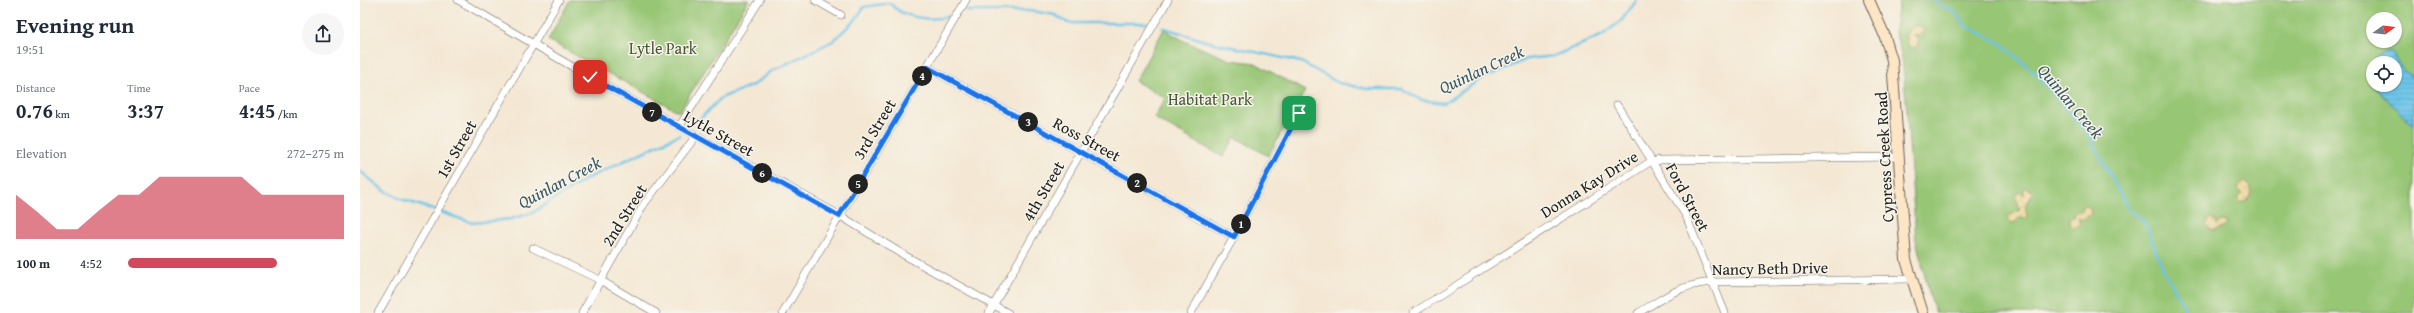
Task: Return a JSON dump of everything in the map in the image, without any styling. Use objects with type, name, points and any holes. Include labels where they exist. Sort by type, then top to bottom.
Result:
[{"type":"main road","name":"Cypress Creek Road","points":[[1869,0],[1884,34],[1892,60],[1904,237],[1911,279],[1923,313]]},
{"type":"street","name":"Lytle Street","points":[[458,0],[1008,313]]},
{"type":"street","name":"1st Street","points":[[378,313],[559,0]]},
{"type":"street","points":[[679,127],[760,0]]},
{"type":"street","points":[[816,0],[841,15]]},
{"type":"street","name":"3rd Street","points":[[783,313],[966,0]]},
{"type":"street","name":"4th Street","points":[[989,313],[1081,152],[1164,1]]},
{"type":"street","name":"Ross Street","points":[[927,67],[1234,237]]},
{"type":"street","name":"Ford Street","points":[[1617,105],[1686,216],[1725,313]]},
{"type":"street","points":[[1191,313],[1234,237],[1299,113]]},
{"type":"street","name":"2nd Street","points":[[582,313],[644,204],[696,136]]},
{"type":"street","name":"Donna Kay Drive","points":[[1413,313],[1640,167],[1652,162],[1661,160],[1899,157]]},
{"type":"street","points":[[533,248],[600,280],[656,313]]},
{"type":"street","name":"Nancy Beth Drive","points":[[1638,313],[1672,291],[1688,285],[1712,282],[1911,279]]},
{"type":"green space","name":"Lytle Park","points":[[570,0],[749,0],[679,112],[548,40]]},
{"type":"green space","points":[[1899,0],[2414,0],[2414,313],[1936,313],[1930,297],[1916,240],[1902,57],[1895,31]]},
{"type":"green space","name":"Habitat Park","points":[[1164,29],[1184,41],[1230,60],[1255,63],[1305,91],[1268,156],[1235,137],[1223,157],[1154,118],[1165,98],[1135,81]]},
{"type":"sand","points":[[1917,25],[1922,27],[1924,32],[1919,35],[1913,34],[1919,41],[1916,47],[1911,48],[1907,42],[1907,36],[1910,30]]},
{"type":"sand","points":[[2245,182],[2249,186],[2251,193],[2247,201],[2241,203],[2237,199],[2241,194],[2238,189],[2240,185]]},
{"type":"sand","points":[[2024,188],[2028,188],[2032,192],[2030,199],[2025,205],[2027,217],[2023,219],[2020,217],[2015,222],[2011,223],[2007,217],[2020,210],[2015,195],[2020,192],[2024,195]]},
{"type":"sand","points":[[2085,205],[2090,208],[2091,214],[2083,220],[2078,218],[2080,224],[2073,228],[2070,225],[2070,217],[2074,217],[2075,211],[2081,211]]},
{"type":"sand","points":[[2210,218],[2216,220],[2217,225],[2223,220],[2227,224],[2223,228],[2213,231],[2206,225]]},
{"type":"water","points":[[2385,51],[2392,52],[2394,56],[2377,56]]},
{"type":"water","points":[[2402,69],[2414,79],[2414,127],[2380,92],[2402,92]]},
{"type":"waterway","name":"Quinlan Creek","points":[[1162,27],[1205,41],[1301,62],[1339,83],[1367,89],[1402,89],[1421,100],[1444,103],[1481,79],[1527,59],[1554,56],[1601,36],[1621,21],[1637,0]]},
{"type":"waterway","name":"Quinlan Creek","points":[[1935,0],[1938,5],[1953,10],[1966,26],[2000,43],[2037,75],[2090,137],[2129,210],[2144,221],[2163,269],[2187,313]]},
{"type":"waterway","name":"Quinlan Creek","points":[[697,122],[721,98],[753,85],[772,71],[833,41],[856,19],[864,7],[890,3],[901,12],[917,17],[934,19],[949,16]]},
{"type":"waterway","name":"Quinlan Creek","points":[[966,11],[1032,11],[1055,15],[1068,23],[1147,23]]},
{"type":"waterway","name":"Quinlan Creek","points":[[360,171],[382,189],[401,199],[473,223],[511,219],[532,213],[588,178],[679,135]]},
{"type":"route","points":[[590,77],[839,216],[927,67],[1234,237],[1299,113]]}]
